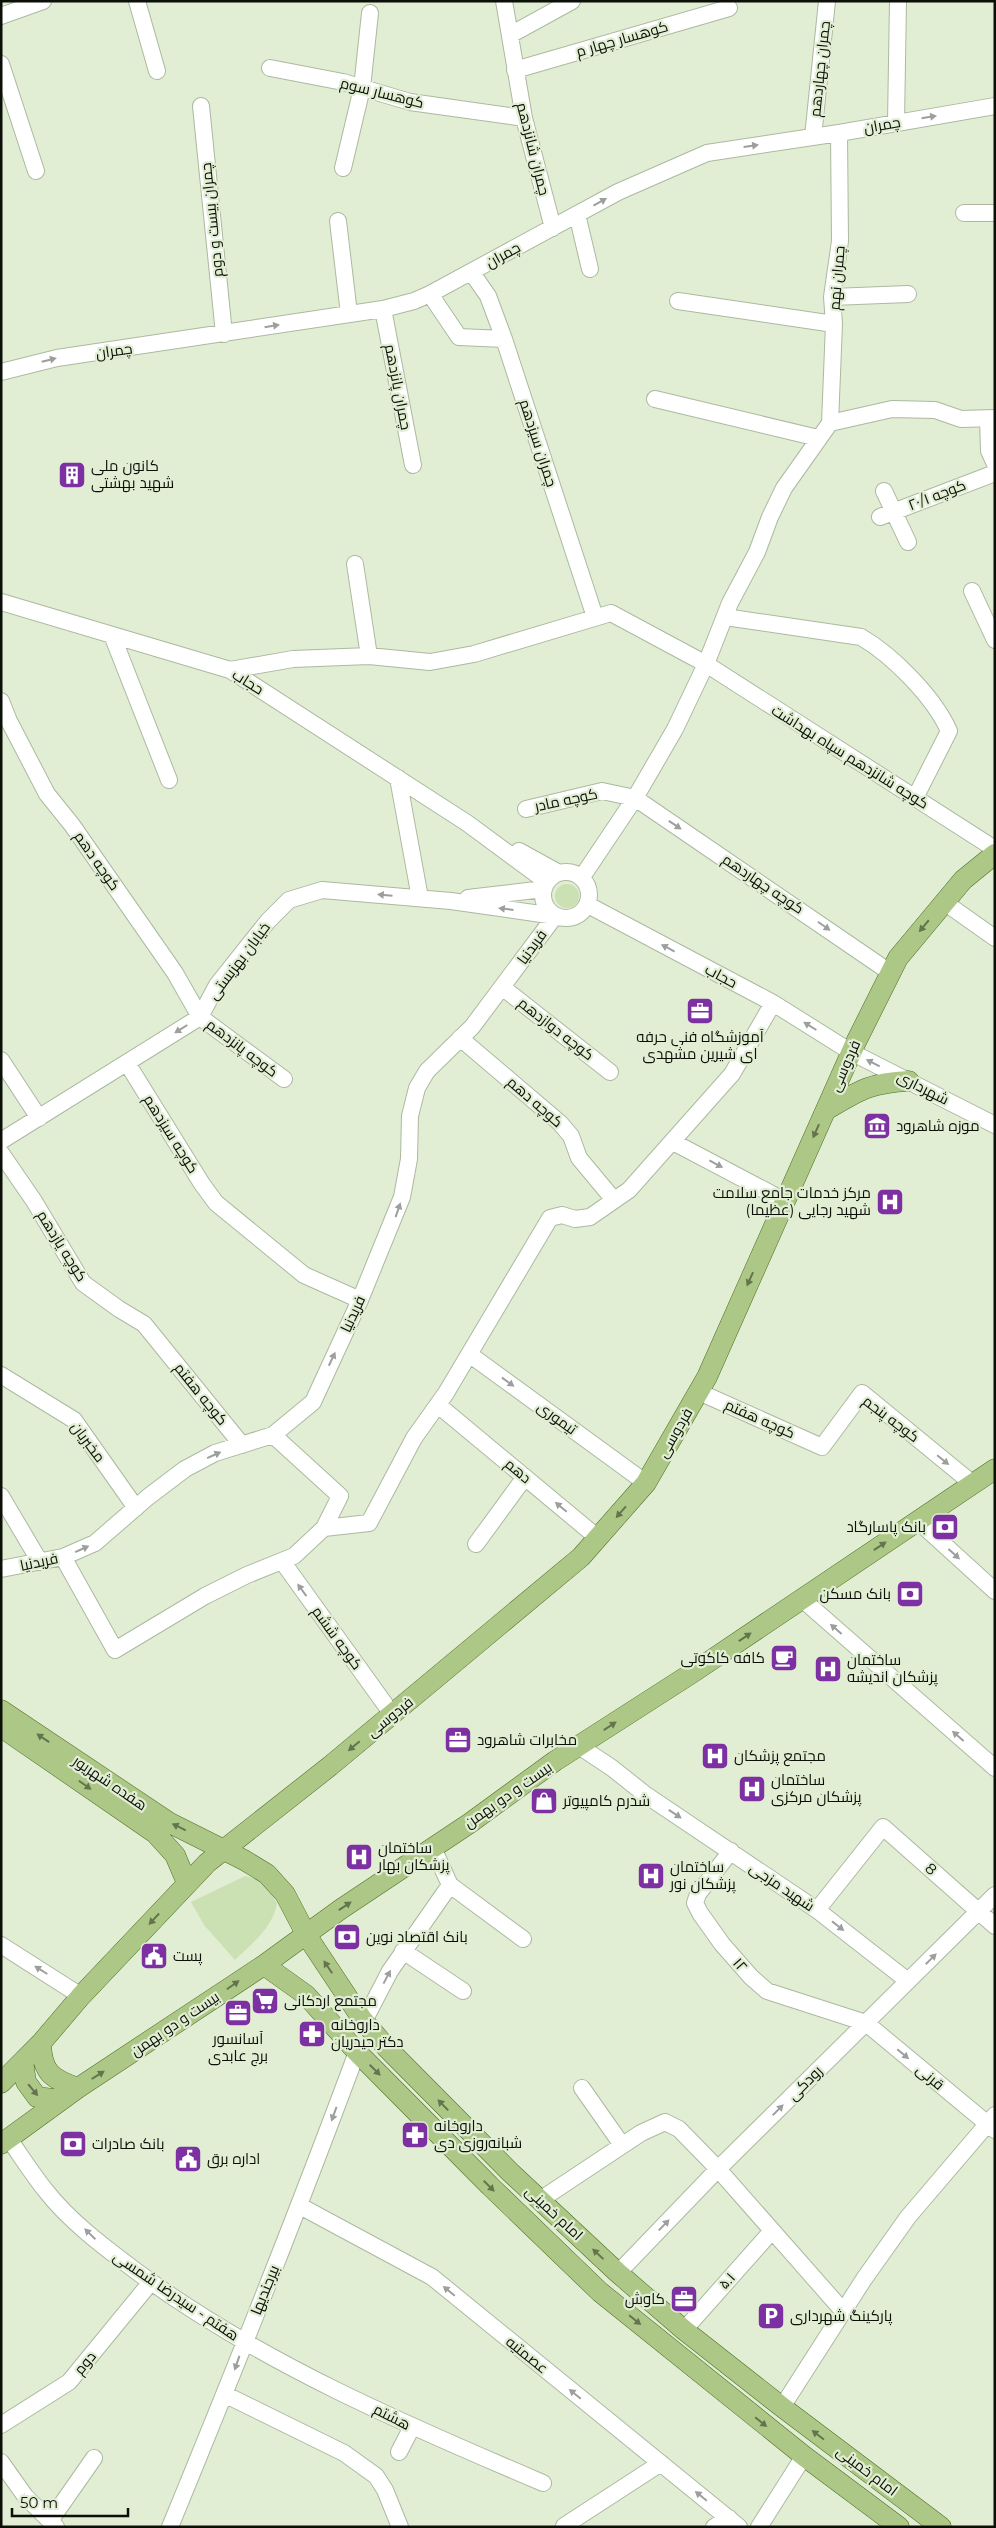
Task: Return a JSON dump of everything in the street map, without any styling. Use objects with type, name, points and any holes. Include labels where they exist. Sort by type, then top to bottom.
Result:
[{"type":"main road","name":"فردوسی","points":[[187,1883],[222,1849],[392,1714],[581,1557],[646,1483],[698,1392],[851,1052],[890,972],[898,958],[962,880],[995,854]]},
{"type":"main road","points":[[826,1110],[864,1088],[882,1083],[909,1081]]},
{"type":"main road","name":"بیست و دو بهمن","points":[[5,2141],[78,2088],[264,1965],[341,1909],[433,1848],[579,1746],[986,1478]]},
{"type":"main road","name":"هفده شهریور","points":[[1,1710],[170,1823],[222,1849]]},
{"type":"main road","name":"هفده شهریور","points":[[1,1728],[155,1834],[175,1855],[187,1883]]},
{"type":"main road","name":"امام خمینی","points":[[222,1849],[267,1874],[285,1894],[306,1936],[364,2021],[386,2047],[457,2120],[540,2200],[618,2273],[684,2330],[782,2407],[942,2527]]},
{"type":"main road","points":[[1,2083],[42,2042],[81,1996],[187,1883]]},
{"type":"main road","name":"امام خمینی","points":[[264,1965],[306,1995],[357,2052],[490,2186],[600,2292],[804,2456],[900,2527]]},
{"type":"main road","points":[[42,2042],[42,2061],[49,2074],[64,2083],[78,2088]]},
{"type":"main road","points":[[23,2061],[26,2082],[37,2096],[61,2100]]},
{"type":"street","points":[[1,16],[43,1]]},
{"type":"street","points":[[138,1],[157,71]]},
{"type":"street","name":"چمران شانزدهم","points":[[504,1],[524,118],[553,228]]},
{"type":"street","points":[[510,35],[572,1]]},
{"type":"street","name":"چمران چهاردهم","points":[[813,137],[828,1]]},
{"type":"street","points":[[896,122],[898,1]]},
{"type":"street","name":"کوهسار چهار م","points":[[515,70],[729,8]]},
{"type":"street","points":[[343,168],[362,88],[370,13]]},
{"type":"street","points":[[1,64],[36,171]]},
{"type":"street","name":"کوهسار سوم","points":[[270,68],[343,82],[410,102],[524,118]]},
{"type":"street","name":"چمران بیست و دوم","points":[[200,106],[224,334]]},
{"type":"street","name":"چمران","points":[[1,372],[57,358],[383,309],[414,301],[472,273],[618,192],[707,152],[839,133],[995,106]]},
{"type":"street","name":"چمران نهم","points":[[830,423],[834,324],[832,297],[840,241],[839,133]]},
{"type":"street","points":[[964,213],[995,213]]},
{"type":"street","points":[[577,214],[590,269]]},
{"type":"street","points":[[338,221],[349,314]]},
{"type":"street","name":"چمران سیزدهم","points":[[472,273],[488,296],[504,339],[595,617]]},
{"type":"street","points":[[430,294],[459,337],[504,339]]},
{"type":"street","points":[[832,297],[908,294]]},
{"type":"street","points":[[678,301],[834,324]]},
{"type":"street","name":"چمران پانزدهم","points":[[383,309],[413,465]]},
{"type":"street","points":[[655,399],[818,438]]},
{"type":"street","points":[[582,877],[635,798],[674,729],[706,664],[725,617],[757,552],[770,517],[784,488],[830,423],[892,409],[935,410],[962,419],[991,419],[989,451],[995,464]]},
{"type":"street","name":"کوچه ۲۰/۱","points":[[887,514],[995,473]]},
{"type":"street","points":[[884,491],[887,514],[908,542]]},
{"type":"street","points":[[355,564],[369,656]]},
{"type":"street","points":[[972,591],[995,640]]},
{"type":"street","name":"حجاب","points":[[1,602],[230,670],[467,823],[550,881]]},
{"type":"street","name":"کوچه شانزدهم سپاه بهداشت","points":[[230,670],[293,659],[369,656],[430,662],[474,654],[612,613],[706,664],[995,849]]},
{"type":"street","points":[[725,617],[861,636],[880,648],[942,716],[948,731],[915,798]]},
{"type":"street","points":[[112,635],[169,780]]},
{"type":"street","name":"کوچه دهم","points":[[3,710],[47,794],[72,825],[175,973],[200,1017]]},
{"type":"street","points":[[398,778],[420,898]]},
{"type":"street","name":"کوچه مادر","points":[[526,809],[602,791],[635,798]]},
{"type":"street","name":"کوچه چهاردهم","points":[[635,798],[890,972]]},
{"type":"street","points":[[575,873],[582,877],[590,890],[588,905],[577,916],[562,918],[554,916],[544,904],[550,881],[575,873]]},
{"type":"street","name":"خیابان بهزیستی","points":[[451,900],[550,881]]},
{"type":"street","name":"خیابان بهزیستی","points":[[1,1142],[200,1017],[217,985],[245,948],[289,900],[322,890],[451,900],[554,916]]},
{"type":"street","points":[[944,902],[995,938]]},
{"type":"street","name":"حجاب","points":[[588,905],[772,1003],[851,1052]]},
{"type":"street","name":"فریدنیا","points":[[1,1569],[62,1557],[96,1543],[185,1469],[215,1453],[273,1435],[314,1402],[360,1300],[402,1197],[409,1159],[410,1116],[417,1088],[427,1071],[460,1038],[502,987],[554,916]]},
{"type":"street","name":"کوچه دوازدهم","points":[[502,987],[610,1072]]},
{"type":"street","points":[[324,1528],[369,1523],[414,1438],[438,1405],[550,1218],[562,1215],[575,1219],[590,1216],[629,1190],[732,1074],[772,1003]]},
{"type":"street","name":"کوچه پانزدهم","points":[[200,1017],[284,1079]]},
{"type":"street","name":"کوچه دهم","points":[[460,1038],[560,1123],[571,1136],[579,1158],[614,1200]]},
{"type":"street","name":"شهرداری","points":[[851,1052],[995,1125]]},
{"type":"street","points":[[1,1060],[39,1118]]},
{"type":"street","name":"کوچه سیزدهم","points":[[127,1063],[216,1204],[304,1274],[360,1300]]},
{"type":"street","points":[[673,1142],[785,1201]]},
{"type":"street","name":"کوچه یازدهم","points":[[1,1153],[34,1201],[83,1282],[119,1309],[144,1324],[160,1343]]},
{"type":"street","name":"کوچه هفتم","points":[[160,1343],[242,1445]]},
{"type":"street","name":"تیموری","points":[[469,1354],[646,1483]]},
{"type":"street","name":"مخبریان","points":[[1,1375],[74,1420],[136,1508]]},
{"type":"street","name":"کوچه هفتم","points":[[698,1392],[822,1447]]},
{"type":"street","name":"کوچه پنجم","points":[[822,1447],[862,1393],[986,1478]]},
{"type":"street","name":"دهم","points":[[438,1405],[598,1538]]},
{"type":"street","points":[[62,1557],[114,1650],[205,1596],[294,1556],[324,1528],[340,1496],[273,1435]]},
{"type":"street","points":[[476,1544],[525,1477]]},
{"type":"street","points":[[1,1496],[40,1562]]},
{"type":"street","points":[[918,1521],[995,1591]]},
{"type":"street","name":"کوچه ششم","points":[[282,1561],[392,1714]]},
{"type":"street","points":[[802,1599],[995,1768]]},
{"type":"street","name":"شهید مزجی","points":[[579,1746],[646,1795],[817,1910],[908,1981]]},
{"type":"street","name":"8","points":[[817,1910],[883,1827],[978,1911]]},
{"type":"street","points":[[433,1848],[450,1885],[523,1939]]},
{"type":"street","name":"۱۲","points":[[731,1852],[698,1894],[695,1902],[700,1914],[722,1944],[751,1977],[767,1991],[866,2023]]},
{"type":"street","points":[[364,2021],[403,1951],[450,1885]]},
{"type":"street","name":"رودکی","points":[[618,2273],[718,2169],[995,1895]]},
{"type":"street","points":[[978,1911],[995,1926]]},
{"type":"street","points":[[1,1945],[81,1996]]},
{"type":"street","points":[[403,1951],[463,1991]]},
{"type":"street","name":"قرنی","points":[[866,2023],[992,2123]]},
{"type":"street","name":"بیرجندیها","points":[[170,2527],[226,2395],[244,2342],[300,2206],[357,2052]]},
{"type":"street","points":[[582,2088],[622,2145]]},
{"type":"street","points":[[540,2200],[622,2145],[665,2122],[679,2129],[718,2169],[771,2232],[843,2311]]},
{"type":"street","points":[[782,2407],[843,2311],[908,2217],[992,2123]]},
{"type":"street","name":"هفتم - سیدرضا شمسی","points":[[5,2141],[47,2192],[102,2246],[151,2282],[244,2342]]},
{"type":"street","name":"عصمتیه","points":[[300,2206],[432,2277],[734,2522]]},
{"type":"street","name":"۵.۱","points":[[684,2330],[771,2232]]},
{"type":"street","name":"دوم","points":[[1,2425],[69,2382],[151,2282]]},
{"type":"street","name":"هشتم","points":[[244,2342],[412,2427],[543,2483]]},
{"type":"street","points":[[226,2395],[344,2453],[376,2476],[385,2490],[400,2527]]},
{"type":"street","points":[[399,2452],[412,2427]]},
{"type":"street","points":[[760,2527],[804,2456]]},
{"type":"street","points":[[1,2462],[25,2496],[53,2524],[94,2458]]},
{"type":"street","points":[[564,2526],[661,2463]]},
{"type":"street","points":[[714,2527],[734,2522]]},
{"type":"green space","points":[[567,884],[576,887],[579,896],[576,905],[567,908],[558,905],[555,896],[558,887]]},
{"type":"green space","points":[[245,1876],[261,1880],[277,1903],[275,1912],[266,1928],[235,1960],[204,1925],[191,1902]]},
{"type":"place","name":"کانون ملی شهید بهشتی","points":[[72,475]]},
{"type":"place","name":"آموزشگاه فنی حرفه ای شیرین مشهدی","points":[[700,1011]]},
{"type":"place","name":"موزه شاهرود","points":[[877,1126]]},
{"type":"place","name":"مرکز خدمات جامع سلامت شهید رجایی (عظیما)","points":[[890,1202]]},
{"type":"place","name":"بانک پاسارگاد","points":[[945,1527]]},
{"type":"place","name":"بانک مسکن","points":[[910,1594]]},
{"type":"place","name":"کافه کاکوتی","points":[[784,1658]]},
{"type":"place","name":"ساختمان پزشکان اندیشه","points":[[828,1669]]},
{"type":"place","name":"مخابرات شاهرود","points":[[458,1740]]},
{"type":"place","name":"مجتمع پزشکان","points":[[715,1756]]},
{"type":"place","name":"ساختمان پزشکان مرکزی","points":[[752,1789]]},
{"type":"place","name":"شدرم کامپیوتر","points":[[544,1801]]},
{"type":"place","name":"ساختمان پزشکان بهار","points":[[359,1857]]},
{"type":"place","name":"ساختمان پزشکان نور","points":[[651,1876]]},
{"type":"place","name":"بانک اقتصاد نوین","points":[[347,1937]]},
{"type":"place","name":"پست","points":[[154,1956]]},
{"type":"place","name":"مجتمع اردکانی","points":[[265,2001]]},
{"type":"place","name":"آسانسور برج عابدی","points":[[238,2013]]},
{"type":"place","name":"داروخانه دکتر حیدریان","points":[[312,2034]]},
{"type":"place","name":"داروخانه شبانه‌روزی دی","points":[[415,2135]]},
{"type":"place","name":"بانک صادرات","points":[[73,2144]]},
{"type":"place","name":"اداره برق","points":[[188,2159]]},
{"type":"place","name":"کاوش","points":[[684,2299]]},
{"type":"place","name":"پارکینگ شهرداری","points":[[771,2316]]}]
